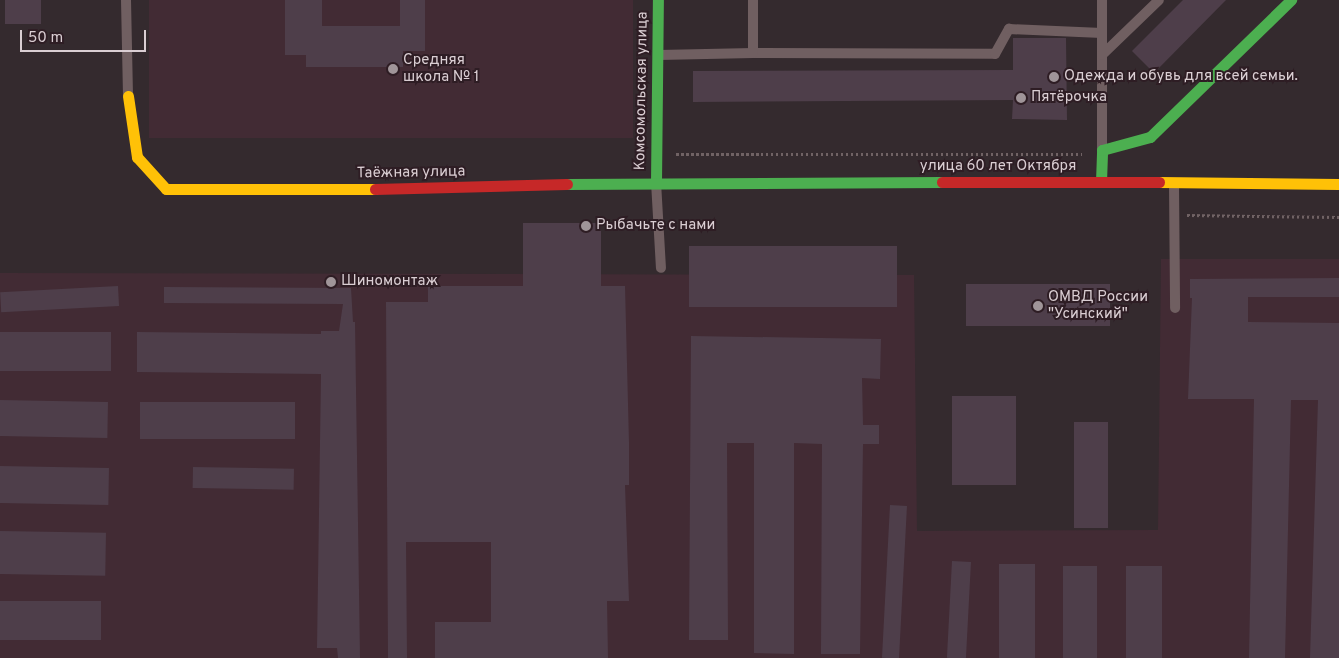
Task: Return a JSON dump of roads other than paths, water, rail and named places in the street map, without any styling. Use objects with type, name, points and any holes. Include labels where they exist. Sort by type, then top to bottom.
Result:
[{"type":"street","name":"Комсомольская улица","points":[[656,182],[658,0]]},
{"type":"street","points":[[1101,182],[1102,150],[1150,137],[1291,0]]},
{"type":"street","name":"Таёжная улица","points":[[128,96],[137,157],[166,189],[370,189],[656,182]]},
{"type":"street","name":"улица 60 лет Октября","points":[[656,182],[1174,182],[1339,184]]},
{"type":"lane","points":[[126,0],[128,96]]},
{"type":"lane","points":[[753,0],[753,53]]},
{"type":"lane","points":[[1102,0],[1102,150]]},
{"type":"lane","points":[[1102,55],[1159,0]]},
{"type":"lane","points":[[658,55],[753,53],[995,54],[1009,29],[1102,32]]},
{"type":"lane","points":[[656,182],[662,268]]},
{"type":"lane","points":[[1174,182],[1175,308]]},
{"type":"place","name":"Средняя школа № 1","points":[[393,69]]},
{"type":"place","name":"Одежда и обувь для всей семьи.","points":[[1054,77]]},
{"type":"place","name":"Пятёрочка","points":[[1021,98]]},
{"type":"place","name":"Рыбачьте с нами","points":[[586,226]]},
{"type":"place","name":"Шиномонтаж","points":[[331,282]]},
{"type":"place","name":"ОМВД России \"Усинский\"","points":[[1038,306]]}]
